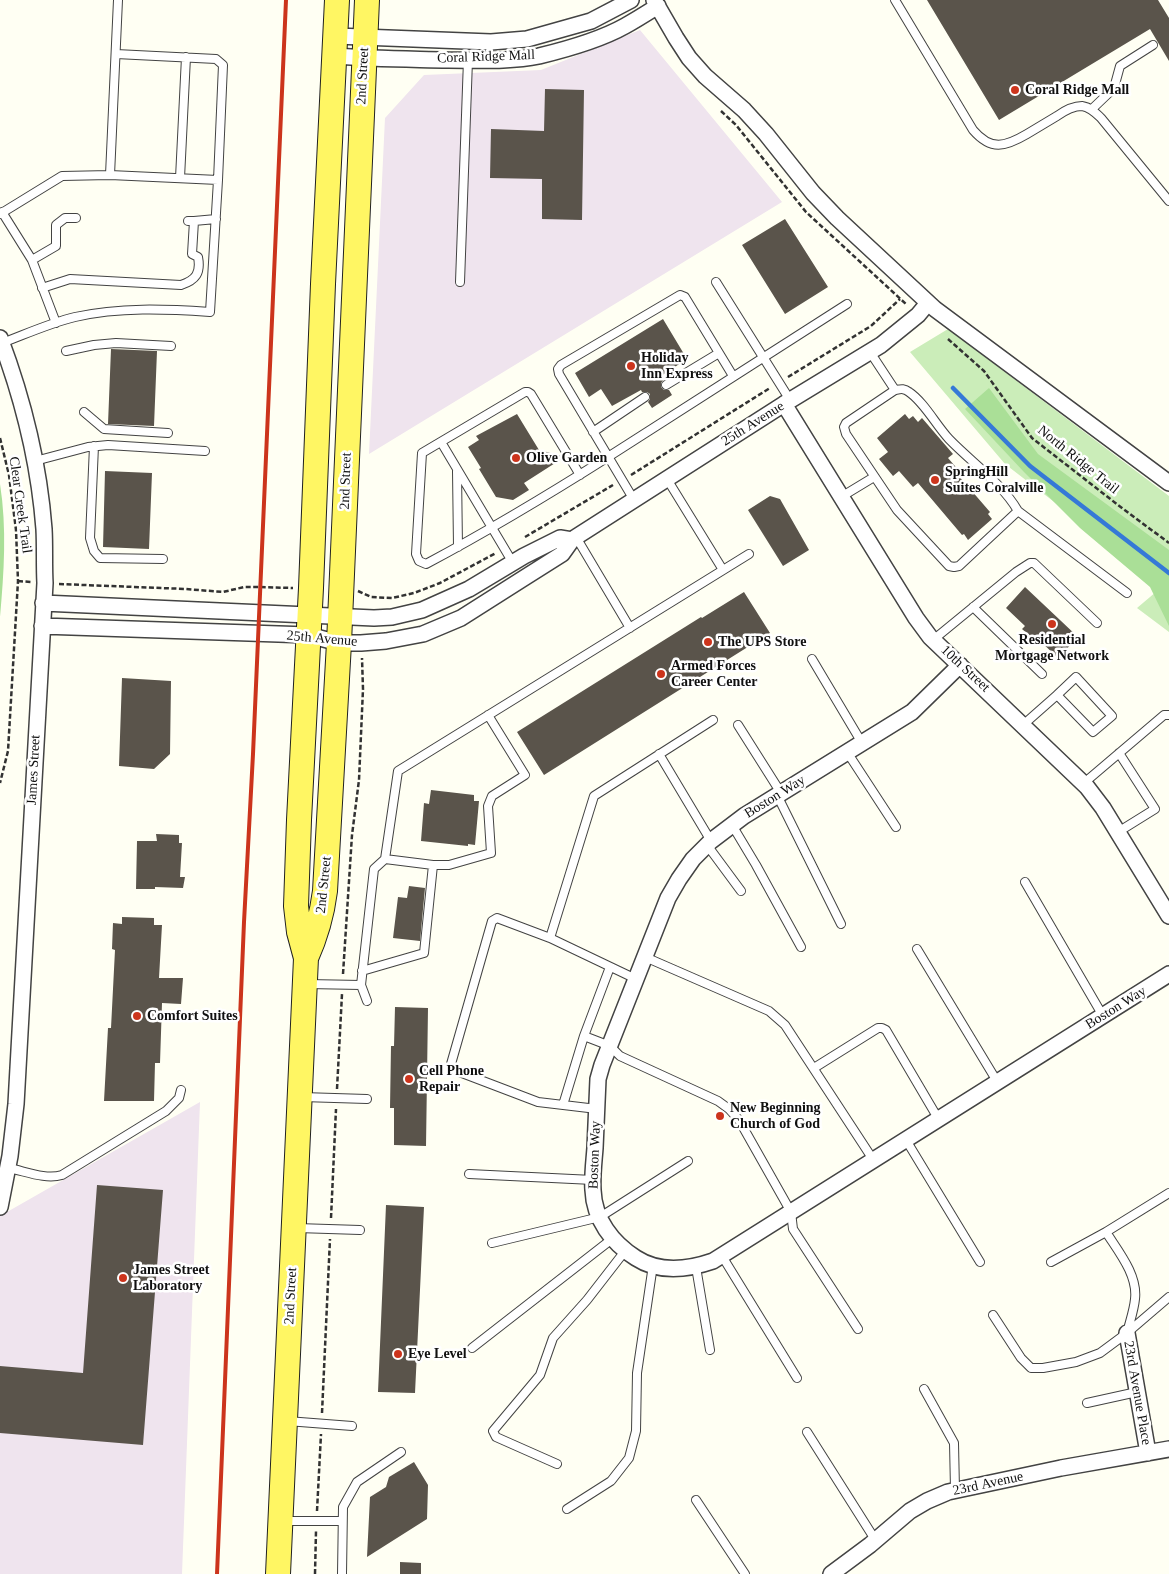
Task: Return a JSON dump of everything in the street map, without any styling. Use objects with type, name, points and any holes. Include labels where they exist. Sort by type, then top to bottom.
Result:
[{"type":"main road","name":"2nd Street","points":[[278,1574],[306,958],[299,932],[296,906],[337,0]]},
{"type":"main road","name":"2nd Street","points":[[306,958],[316,936],[323,912],[350,643],[364,48],[367,0]]},
{"type":"street","name":"Coral Ridge Mall","points":[[335,46],[364,48],[527,39],[591,21],[631,0]]},
{"type":"street","name":"Coral Ridge Mall","points":[[335,46],[468,60],[505,60],[538,56],[574,46],[624,26],[656,3],[689,58],[705,76],[744,110],[837,218],[928,303],[1169,484]]},
{"type":"street","name":"25th Avenue","points":[[44,603],[309,625],[350,643],[424,634],[461,618],[562,554],[574,538],[787,402],[882,345],[918,315],[928,303]]},
{"type":"street","name":"James Street","points":[[0,1207],[8,1168],[16,1104],[44,603],[44,529],[34,461],[22,405],[1,340]]},
{"type":"street","name":"10th Street","points":[[787,402],[841,497],[916,618],[933,640],[1084,783],[1103,808],[1169,916]]},
{"type":"street","name":"25th Avenue","points":[[42,626],[309,625],[351,617],[392,618],[422,610],[469,589],[560,538],[574,538]]},
{"type":"street","name":"Boston Way","points":[[960,665],[912,712],[732,825],[709,843],[693,859],[679,879],[668,898],[598,1079],[593,1191],[600,1218],[612,1239],[640,1261],[661,1268],[679,1269],[713,1262],[1169,974]]},
{"type":"street","name":"23rd Avenue Place","points":[[1127,1333],[1148,1452]]},
{"type":"street","name":"23rd Avenue","points":[[831,1574],[910,1511],[926,1501],[955,1490],[1169,1449]]},
{"type":"lane","points":[[110,175],[118,0]]},
{"type":"lane","points":[[895,0],[973,130],[981,140],[992,145],[1002,146],[1014,142],[1067,110],[1082,106],[1092,109],[1169,201]]},
{"type":"lane","points":[[1092,109],[1114,88],[1120,66],[1153,45]]},
{"type":"lane","points":[[1,340],[74,317],[117,310],[156,308],[210,312],[223,65],[216,59],[116,54]]},
{"type":"lane","points":[[180,178],[186,57]]},
{"type":"lane","points":[[460,282],[468,60]]},
{"type":"lane","points":[[56,323],[32,260],[1,213],[62,176],[110,175],[218,180]]},
{"type":"lane","points":[[32,260],[56,246],[56,225],[65,218],[76,218]]},
{"type":"lane","points":[[42,288],[70,279],[180,285],[189,282],[197,275],[200,266],[198,258],[192,254],[191,221],[216,219]]},
{"type":"lane","points":[[716,282],[763,357],[787,402]]},
{"type":"lane","points":[[634,500],[559,374],[558,369],[560,365],[680,295],[685,298],[732,376]]},
{"type":"lane","points":[[580,475],[528,392],[525,392],[422,453],[416,554],[419,562],[426,564],[458,547],[580,475],[847,304]]},
{"type":"lane","points":[[66,351],[94,345],[116,343],[171,346]]},
{"type":"lane","points":[[870,352],[895,390]]},
{"type":"lane","points":[[666,385],[719,353]]},
{"type":"lane","points":[[1018,511],[959,566],[954,568],[949,566],[897,510],[846,434],[844,427],[846,423],[895,390],[903,388],[909,391],[948,438],[1008,497],[1018,511],[1127,593]]},
{"type":"lane","points":[[593,432],[645,397]]},
{"type":"lane","points":[[84,412],[104,429],[168,433]]},
{"type":"lane","points":[[441,442],[513,563]]},
{"type":"lane","points":[[34,461],[94,446],[108,445],[205,451]]},
{"type":"lane","points":[[94,446],[90,538],[94,551],[100,558],[163,559]]},
{"type":"lane","points":[[457,469],[458,547]]},
{"type":"lane","points":[[841,497],[874,477]]},
{"type":"lane","points":[[667,478],[723,570]]},
{"type":"lane","points":[[574,538],[630,628]]},
{"type":"lane","points":[[367,1001],[361,985],[374,869],[385,859],[398,771],[749,554]]},
{"type":"lane","points":[[933,640],[1016,572],[1030,563],[1034,564],[1097,623]]},
{"type":"lane","points":[[973,607],[1042,674]]},
{"type":"lane","points":[[812,659],[862,743]]},
{"type":"lane","points":[[1023,725],[1076,677],[1112,716],[1093,732],[1057,695]]},
{"type":"lane","points":[[1084,783],[1164,714],[1169,715]]},
{"type":"lane","points":[[385,859],[449,865],[491,853],[488,806],[492,796],[525,775],[488,715]]},
{"type":"lane","points":[[550,938],[594,796],[713,720]]},
{"type":"lane","points":[[738,725],[779,794],[841,924]]},
{"type":"lane","points":[[846,752],[896,827]]},
{"type":"lane","points":[[1118,832],[1155,809],[1119,753]]},
{"type":"lane","points":[[659,754],[709,843],[741,891]]},
{"type":"lane","points":[[732,825],[801,947]]},
{"type":"lane","points":[[362,971],[424,953],[433,865]]},
{"type":"lane","points":[[1026,882],[1103,1016]]},
{"type":"lane","points":[[597,1109],[538,1102],[454,1070],[451,1064],[492,921],[497,918],[550,938],[636,979]]},
{"type":"lane","points":[[917,949],[998,1083]]},
{"type":"lane","points":[[645,957],[769,1011],[785,1025],[874,1161]]},
{"type":"lane","points":[[563,1105],[584,1036],[610,967]]},
{"type":"lane","points":[[305,984],[361,985]]},
{"type":"lane","points":[[814,1068],[878,1028],[882,1028],[886,1030],[939,1120]]},
{"type":"lane","points":[[584,1036],[610,1046],[620,1056],[718,1101],[729,1109],[739,1120],[791,1212],[793,1229],[858,1330]]},
{"type":"lane","points":[[8,1168],[46,1177],[62,1175],[166,1111],[179,1098],[181,1090]]},
{"type":"lane","points":[[300,1096],[367,1100]]},
{"type":"lane","points":[[906,1140],[980,1262]]},
{"type":"lane","points":[[492,1243],[600,1218],[688,1161]]},
{"type":"lane","points":[[468,1174],[593,1180]]},
{"type":"lane","points":[[1051,1262],[1106,1232],[1169,1193]]},
{"type":"lane","points":[[294,1227],[360,1230]]},
{"type":"lane","points":[[1106,1232],[1123,1258],[1134,1284],[1136,1297],[1127,1333]]},
{"type":"lane","points":[[472,1348],[612,1239]]},
{"type":"lane","points":[[557,1464],[496,1437],[493,1431],[540,1376],[553,1338],[587,1300],[625,1251]]},
{"type":"lane","points":[[722,1256],[797,1378]]},
{"type":"lane","points":[[567,1509],[611,1481],[630,1458],[636,1431],[637,1373],[653,1265]]},
{"type":"lane","points":[[696,1267],[710,1350]]},
{"type":"lane","points":[[993,1315],[1021,1358],[1031,1368],[1043,1368],[1076,1362],[1100,1353],[1169,1297]]},
{"type":"lane","points":[[924,1389],[954,1443],[955,1490]]},
{"type":"lane","points":[[1087,1403],[1137,1392]]},
{"type":"lane","points":[[285,1421],[352,1426]]},
{"type":"lane","points":[[807,1432],[876,1540]]},
{"type":"lane","points":[[342,1574],[343,1507],[357,1482],[401,1452]]},
{"type":"lane","points":[[696,1500],[745,1574]]},
{"type":"lane","points":[[280,1521],[342,1520]]},
{"type":"path","points":[[714,105],[736,125],[806,212],[918,315]]},
{"type":"path","name":"North Ridge Trail","points":[[946,337],[984,371],[1032,438],[1169,543]]},
{"type":"path","name":"Clear Creek Trail","points":[[0,438],[9,475],[16,530],[18,581],[8,751],[0,783]]},
{"type":"path","points":[[351,617],[361,591]]},
{"type":"path","points":[[315,1574],[342,984],[352,835],[360,771],[364,690],[350,643]]},
{"type":"shaded area","points":[[640,30],[782,202],[369,454],[385,118],[424,75],[541,70]]},
{"type":"shaded area","points":[[200,1102],[182,1574],[0,1574],[0,1216]]},
{"type":"green space","points":[[948,329],[1169,496],[1169,632],[1137,608],[1163,586],[1005,464],[910,352]]},
{"type":"green space","points":[[989,388],[1038,454],[1169,550],[1169,626],[1150,587],[1080,528],[965,409]]},
{"type":"green space","points":[[0,484],[4,534],[4,567],[0,617]]},
{"type":"building","name":"Coral Ridge Mall","points":[[927,0],[1158,0],[1169,18],[1169,61],[1150,29],[999,120]]},
{"type":"building","points":[[545,89],[584,90],[582,220],[542,219],[542,179],[490,178],[491,129],[544,131]]},
{"type":"building","points":[[785,219],[828,287],[785,314],[742,245]]},
{"type":"building","name":"Holiday Inn Express","points":[[663,319],[687,359],[661,376],[663,380],[661,387],[664,390],[669,390],[672,395],[652,408],[648,402],[650,394],[641,390],[612,406],[601,389],[589,397],[575,373]]},
{"type":"building","points":[[111,349],[157,351],[154,426],[108,424]]},
{"type":"building","name":"Olive Garden","points":[[517,414],[539,450],[562,456],[563,458],[524,483],[529,490],[513,500],[496,497],[468,447],[479,440],[476,436]]},
{"type":"building","name":"SpringHill Suites Coralville","points":[[905,414],[909,419],[913,416],[918,422],[922,418],[953,454],[948,458],[961,473],[958,475],[990,512],[988,514],[992,519],[968,540],[918,483],[913,487],[899,471],[893,476],[879,459],[888,452],[877,438]]},
{"type":"building","points":[[105,471],[152,473],[149,549],[103,547]]},
{"type":"building","points":[[770,496],[780,499],[809,550],[783,566],[748,510]]},
{"type":"building","points":[[1025,587],[1078,637],[1058,658],[1038,639],[1036,642],[1022,629],[1025,626],[1006,608]]},
{"type":"building","points":[[744,592],[770,633],[544,775],[517,732]]},
{"type":"building","points":[[122,678],[171,681],[170,754],[154,769],[119,766]]},
{"type":"building","points":[[431,790],[474,795],[474,801],[479,801],[475,845],[468,844],[468,846],[421,841],[424,803],[429,804]]},
{"type":"building","points":[[156,834],[179,835],[179,843],[182,843],[180,877],[185,877],[183,888],[155,887],[155,889],[136,889],[137,841],[157,841]]},
{"type":"building","points":[[409,886],[425,888],[420,941],[393,938],[398,897],[407,898]]},
{"type":"building","name":"Comfort Suites","points":[[122,917],[154,918],[154,925],[162,925],[159,978],[183,978],[181,1004],[162,1003],[160,1063],[155,1063],[154,1101],[104,1101],[108,1028],[111,1028],[115,950],[112,949],[113,923],[122,924]]},
{"type":"building","points":[[395,1007],[428,1008],[426,1146],[394,1145],[394,1108],[390,1108],[391,1046],[394,1046]]},
{"type":"building","name":"James Street Laboratory","points":[[97,1185],[163,1190],[143,1445],[0,1433],[0,1366],[83,1373]]},
{"type":"building","points":[[386,1205],[424,1207],[415,1393],[378,1392]]},
{"type":"building","points":[[414,1462],[428,1485],[427,1519],[367,1557],[370,1497],[386,1487],[389,1477]]},
{"type":"building","points":[[400,1562],[421,1563],[421,1574],[400,1574]]},
{"type":"waterway","points":[[953,388],[1030,466],[1169,573]]},
{"type":"railway","points":[[217,1574],[244,922],[286,0]]},
{"type":"place","name":"Coral Ridge Mall","points":[[1015,90]]},
{"type":"place","name":"Holiday Inn Express","points":[[631,366]]},
{"type":"place","name":"Olive Garden","points":[[516,458]]},
{"type":"place","name":"SpringHill Suites Coralville","points":[[935,480]]},
{"type":"place","name":"Residential Mortgage Network","points":[[1052,624]]},
{"type":"place","name":"The UPS Store","points":[[708,642]]},
{"type":"place","name":"Armed Forces Career Center","points":[[661,674]]},
{"type":"place","name":"Comfort Suites","points":[[137,1016]]},
{"type":"place","name":"Cell Phone Repair","points":[[409,1079]]},
{"type":"place","name":"New Beginning Church of God","points":[[720,1116]]},
{"type":"place","name":"James Street Laboratory","points":[[123,1278]]},
{"type":"place","name":"Eye Level","points":[[398,1354]]}]
